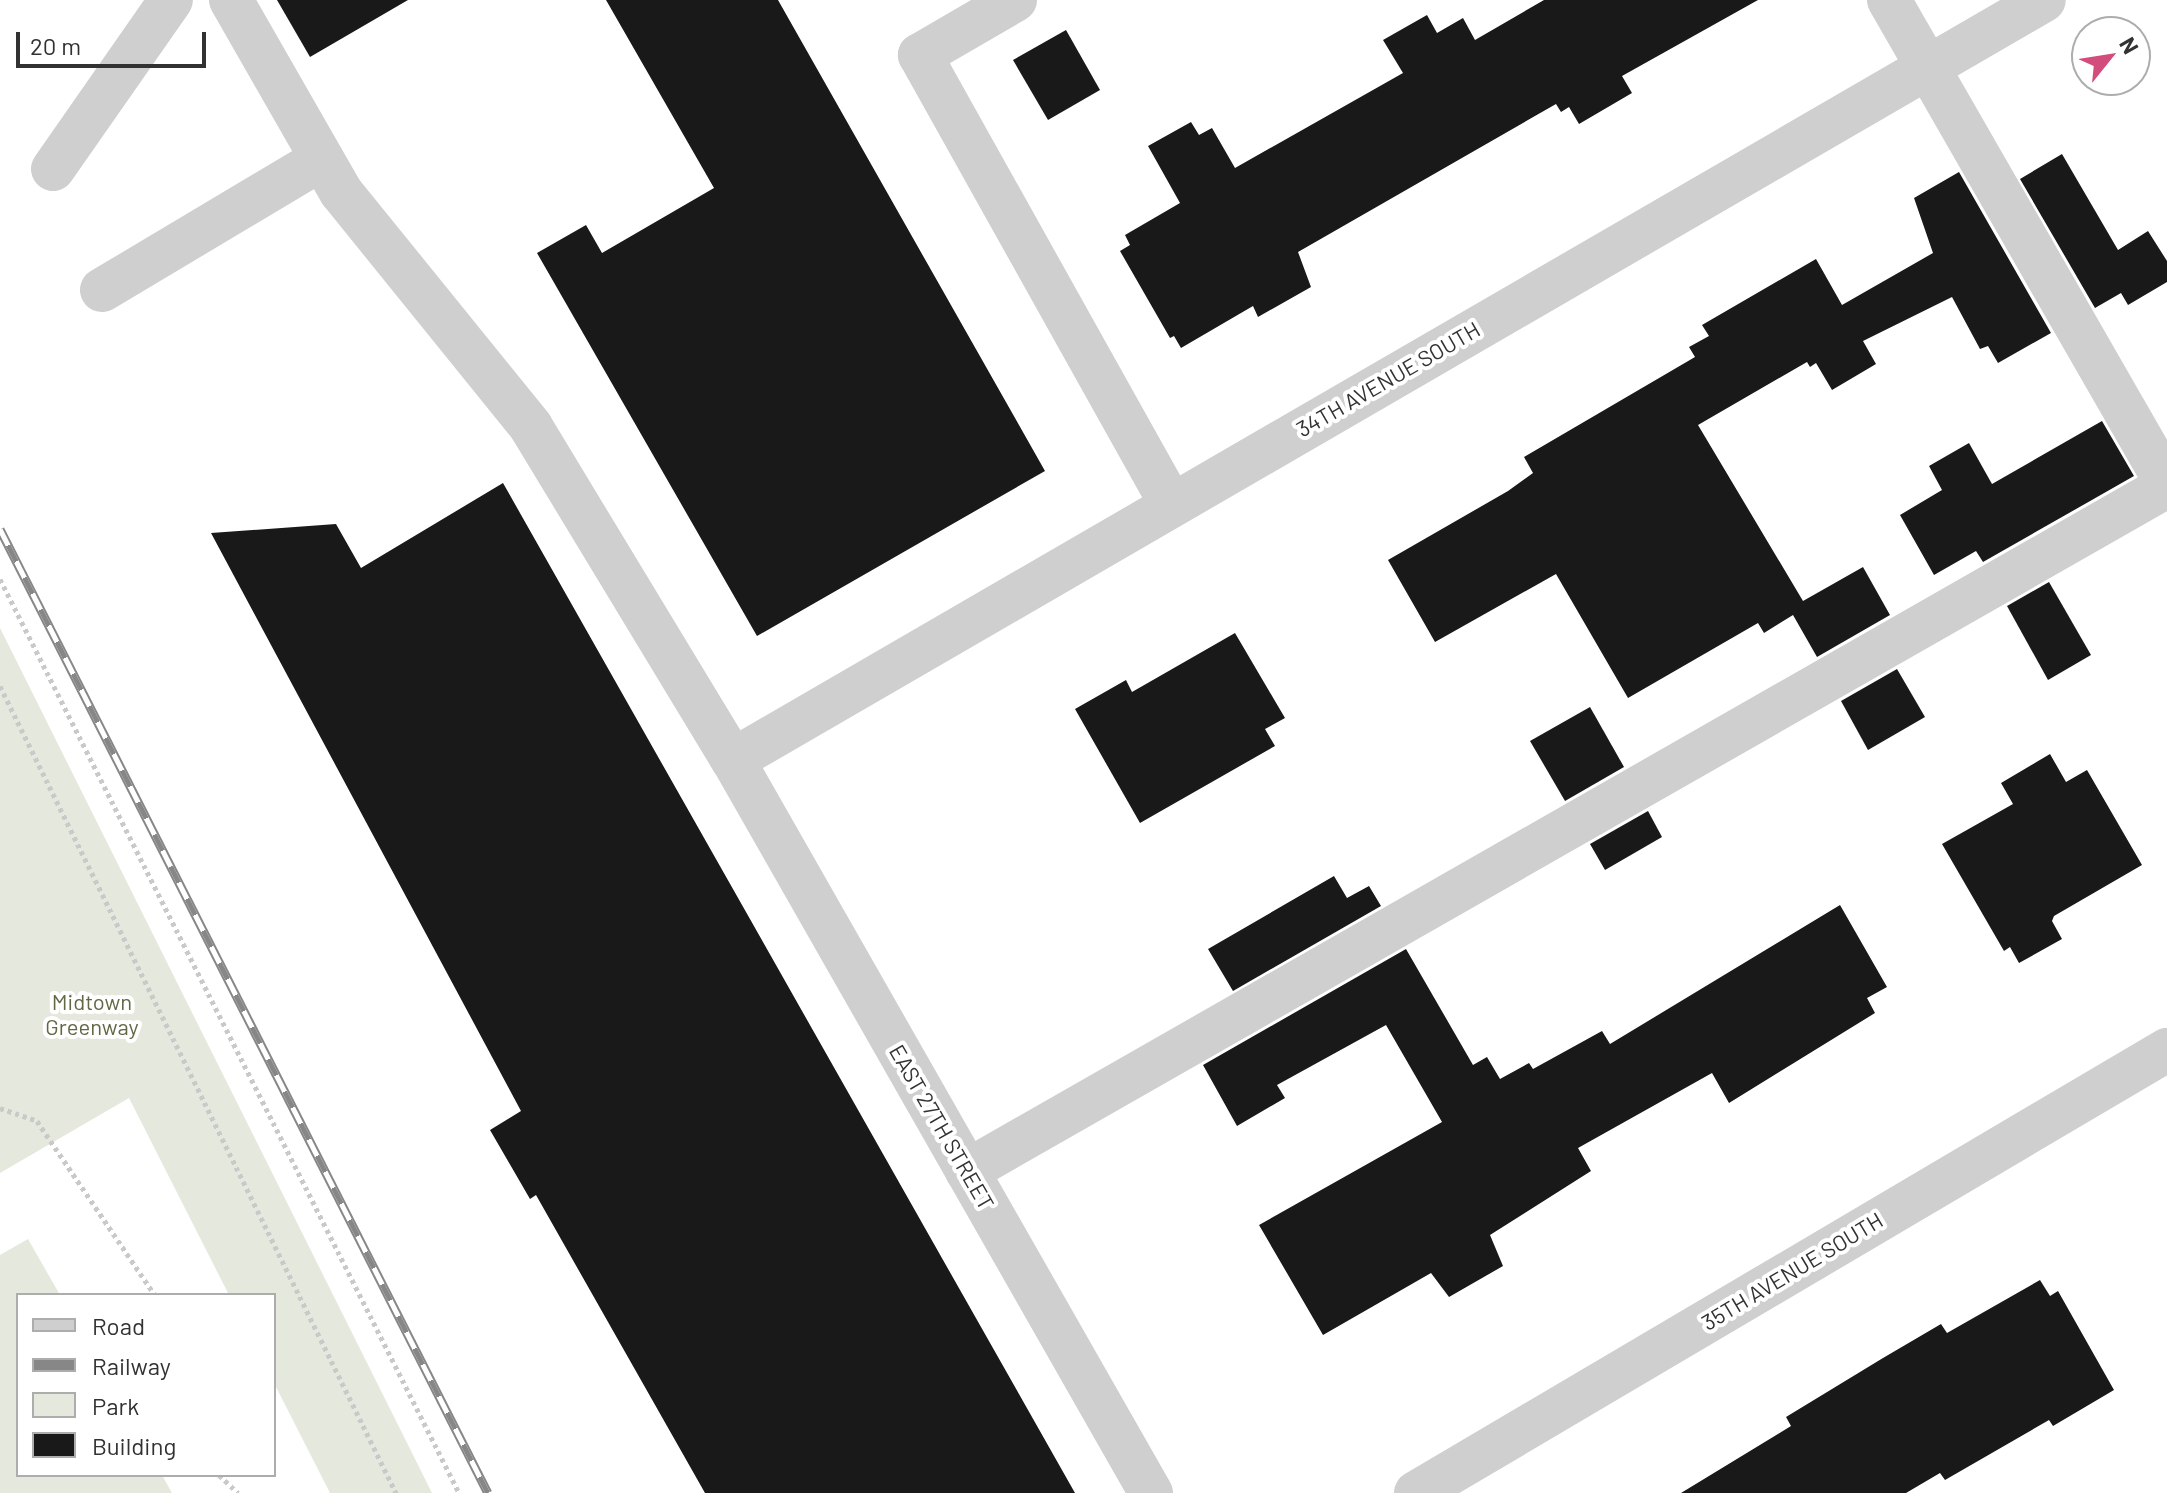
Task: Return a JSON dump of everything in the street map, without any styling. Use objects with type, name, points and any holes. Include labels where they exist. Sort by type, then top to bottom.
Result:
[{"type":"street","points":[[53,169],[171,0]]},
{"type":"street","name":"EAST 27TH STREET","points":[[231,0],[341,192],[531,427],[733,760],[1151,1493]]},
{"type":"street","points":[[1015,0],[920,55],[1171,504]]},
{"type":"street","points":[[967,1171],[2167,485],[1889,0]]},
{"type":"street","name":"34TH AVENUE SOUTH","points":[[733,760],[2044,0]]},
{"type":"street","points":[[102,290],[322,159]]},
{"type":"street","name":"35TH AVENUE SOUTH","points":[[1416,1493],[2167,1050]]},
{"type":"path","points":[[0,579],[459,1493]]},
{"type":"path","points":[[0,686],[396,1493]]},
{"type":"path","points":[[0,1108],[37,1121],[154,1293]]},
{"type":"path","points":[[221,1477],[238,1493]]},
{"type":"green space","name":"Midtown Greenway","points":[[0,628],[432,1493],[330,1493],[276,1387],[276,1293],[228,1293],[129,1098],[0,1173]]},
{"type":"green space","points":[[28,1239],[59,1293],[16,1293],[16,1477],[163,1477],[172,1493],[0,1493],[0,1255]]},
{"type":"building","points":[[277,0],[408,0],[310,57]]},
{"type":"building","points":[[606,0],[778,0],[1045,471],[757,636],[537,253],[586,225],[602,253],[714,188]]},
{"type":"building","points":[[1544,0],[1758,0],[1622,76],[1632,93],[1579,124],[1569,107],[1561,112],[1556,104],[1298,252],[1311,287],[1258,317],[1253,306],[1181,348],[1174,336],[1170,338],[1120,251],[1130,245],[1125,235],[1180,203],[1148,146],[1191,122],[1199,135],[1212,128],[1235,168],[1403,73],[1383,40],[1427,15],[1437,33],[1463,18],[1475,40]]},
{"type":"building","points":[[1066,30],[1100,90],[1048,120],[1013,60]]},
{"type":"building","points":[[2062,154],[2118,250],[2148,231],[2167,261],[2167,282],[2128,305],[2121,293],[2095,308],[2020,179]]},
{"type":"building","points":[[1959,172],[2051,333],[1998,363],[1988,346],[1980,349],[1952,297],[1863,341],[1876,364],[1832,390],[1816,363],[1810,367],[1807,362],[1698,425],[1803,601],[1863,567],[1890,615],[1817,657],[1793,615],[1764,633],[1758,623],[1628,698],[1556,574],[1435,642],[1388,560],[1508,491],[1533,473],[1524,457],[1695,357],[1689,347],[1709,336],[1702,325],[1816,259],[1842,305],[1933,253],[1914,198]]},
{"type":"building","points":[[2102,421],[2134,476],[1983,562],[1976,551],[1934,575],[1900,515],[1942,490],[1929,466],[1969,443],[1992,484]]},
{"type":"building","points":[[503,483],[1075,1493],[705,1493],[536,1195],[530,1199],[490,1130],[521,1111],[211,533],[336,524],[361,568]]},
{"type":"building","points":[[2049,582],[2091,655],[2048,680],[2007,606]]},
{"type":"building","points":[[1235,633],[1285,718],[1265,729],[1275,746],[1140,823],[1075,709],[1126,680],[1132,692]]},
{"type":"building","points":[[1897,669],[1925,717],[1868,750],[1841,701]]},
{"type":"building","points":[[1590,707],[1624,767],[1565,801],[1530,741]]},
{"type":"building","points":[[2050,754],[2066,782],[2087,770],[2142,865],[2054,916],[2052,921],[2062,939],[2019,963],[2010,947],[2004,951],[1942,844],[2013,804],[2001,783]]},
{"type":"building","points":[[1648,811],[1662,837],[1605,870],[1590,844]]},
{"type":"building","points":[[1334,876],[1347,898],[1369,886],[1381,906],[1233,991],[1208,949]]},
{"type":"building","points":[[1840,905],[1887,987],[1867,998],[1875,1013],[1729,1103],[1712,1073],[1578,1148],[1591,1171],[1490,1235],[1503,1266],[1449,1297],[1431,1273],[1323,1335],[1259,1225],[1442,1122],[1386,1025],[1277,1085],[1285,1098],[1237,1126],[1203,1065],[1406,949],[1473,1065],[1487,1057],[1500,1079],[1529,1063],[1533,1069],[1602,1031],[1610,1044]]},
{"type":"building","points":[[2040,1280],[2050,1296],[2058,1291],[2114,1390],[2053,1426],[2049,1420],[1945,1480],[1940,1473],[1906,1493],[1681,1493],[1791,1426],[1786,1417],[1883,1358],[1941,1324],[1947,1333]]},
{"type":"railway","points":[[0,529],[488,1493]]}]
